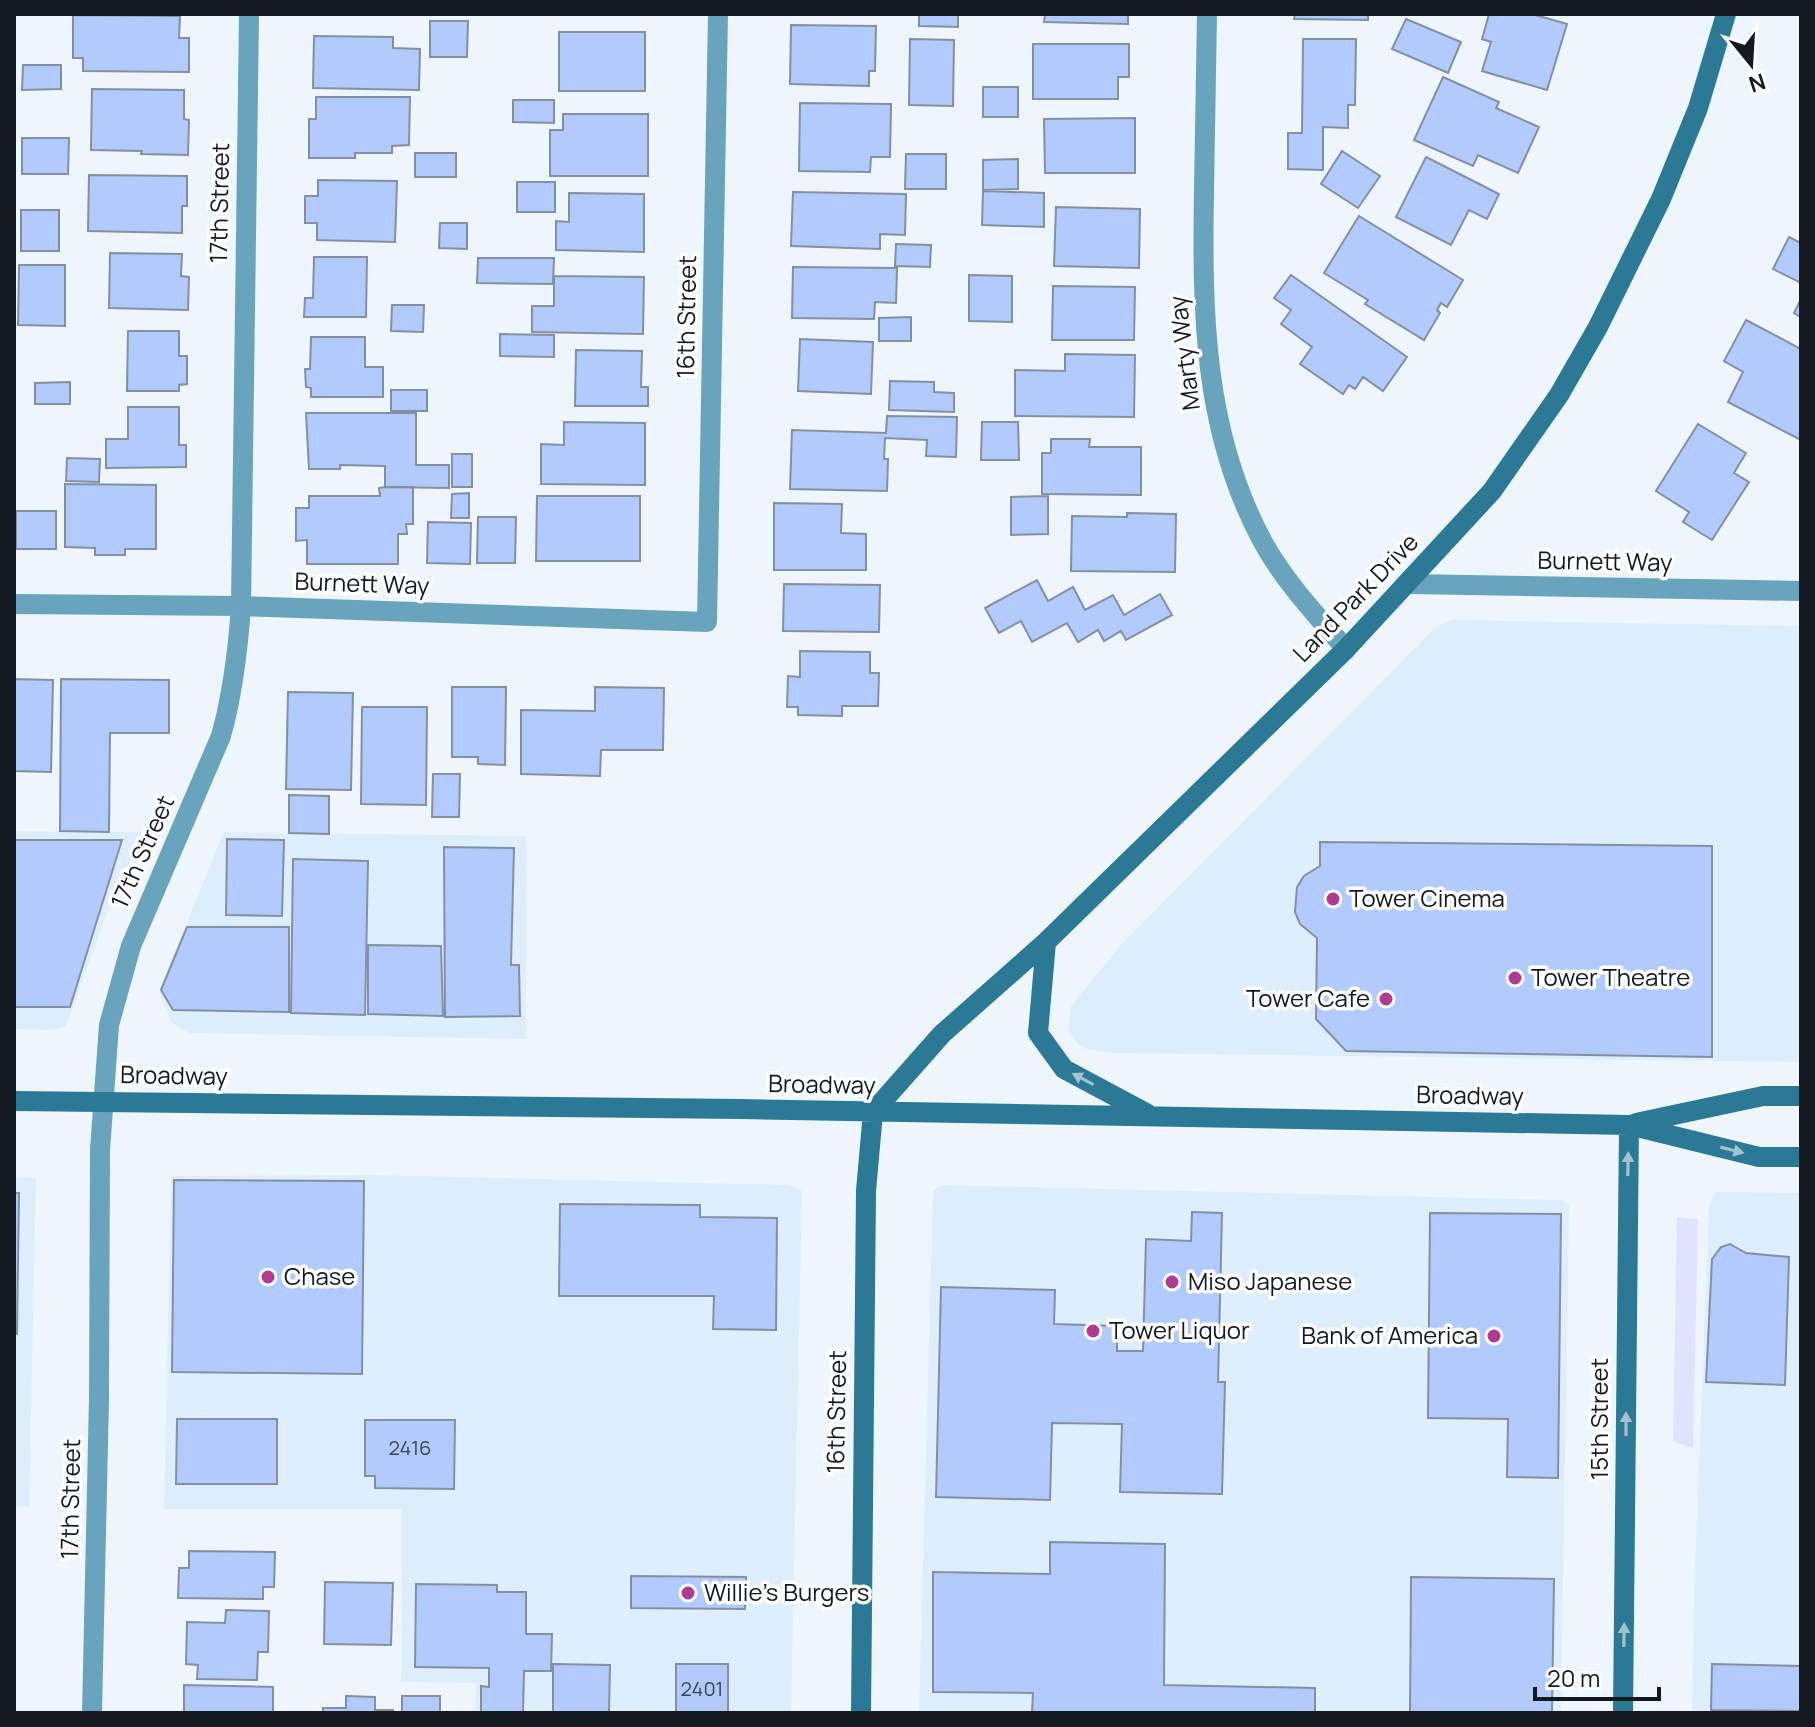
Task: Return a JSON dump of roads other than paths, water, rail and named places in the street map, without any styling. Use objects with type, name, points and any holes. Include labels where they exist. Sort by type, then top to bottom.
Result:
[{"type":"main road","name":"Land Park Drive","points":[[873,1112],[942,1034],[1046,942],[1346,649],[1492,491],[1559,395],[1598,327],[1667,186],[1698,108],[1726,14]]},
{"type":"main road","points":[[1046,942],[1038,1033],[1064,1069],[1152,1116]]},
{"type":"main road","name":"Broadway","points":[[1629,1125],[1763,1096],[1801,1096]]},
{"type":"main road","name":"Broadway","points":[[14,1101],[1629,1125],[1759,1157],[1801,1157]]},
{"type":"main road","name":"16th Street","points":[[861,1713],[866,1191],[873,1112]]},
{"type":"main road","name":"15th Street","points":[[1623,1713],[1629,1125]]},
{"type":"street","name":"17th Street","points":[[92,1713],[103,1101],[109,1025],[131,946],[221,736],[235,672],[241,606],[249,14]]},
{"type":"street","name":"16th Street","points":[[707,622],[718,14]]},
{"type":"street","name":"Marty Way","points":[[1207,14],[1203,289],[1206,347],[1215,400],[1240,491],[1265,545],[1303,601],[1346,649]]},
{"type":"street","name":"Burnett Way","points":[[1408,584],[1801,591]]},
{"type":"street","name":"Burnett Way","points":[[14,604],[241,606],[707,622]]},
{"type":"place","name":"Tower Cinema","points":[[1333,899]]},
{"type":"place","name":"Tower Theatre","points":[[1515,978]]},
{"type":"place","name":"Tower Cafe","points":[[1386,999]]},
{"type":"place","name":"Chase","points":[[268,1277]]},
{"type":"place","name":"Miso Japanese","points":[[1172,1282]]},
{"type":"place","name":"Tower Liquor","points":[[1093,1331]]},
{"type":"place","name":"Bank of America","points":[[1494,1336]]},
{"type":"place","name":"Willie's Burgers","points":[[688,1593]]}]
